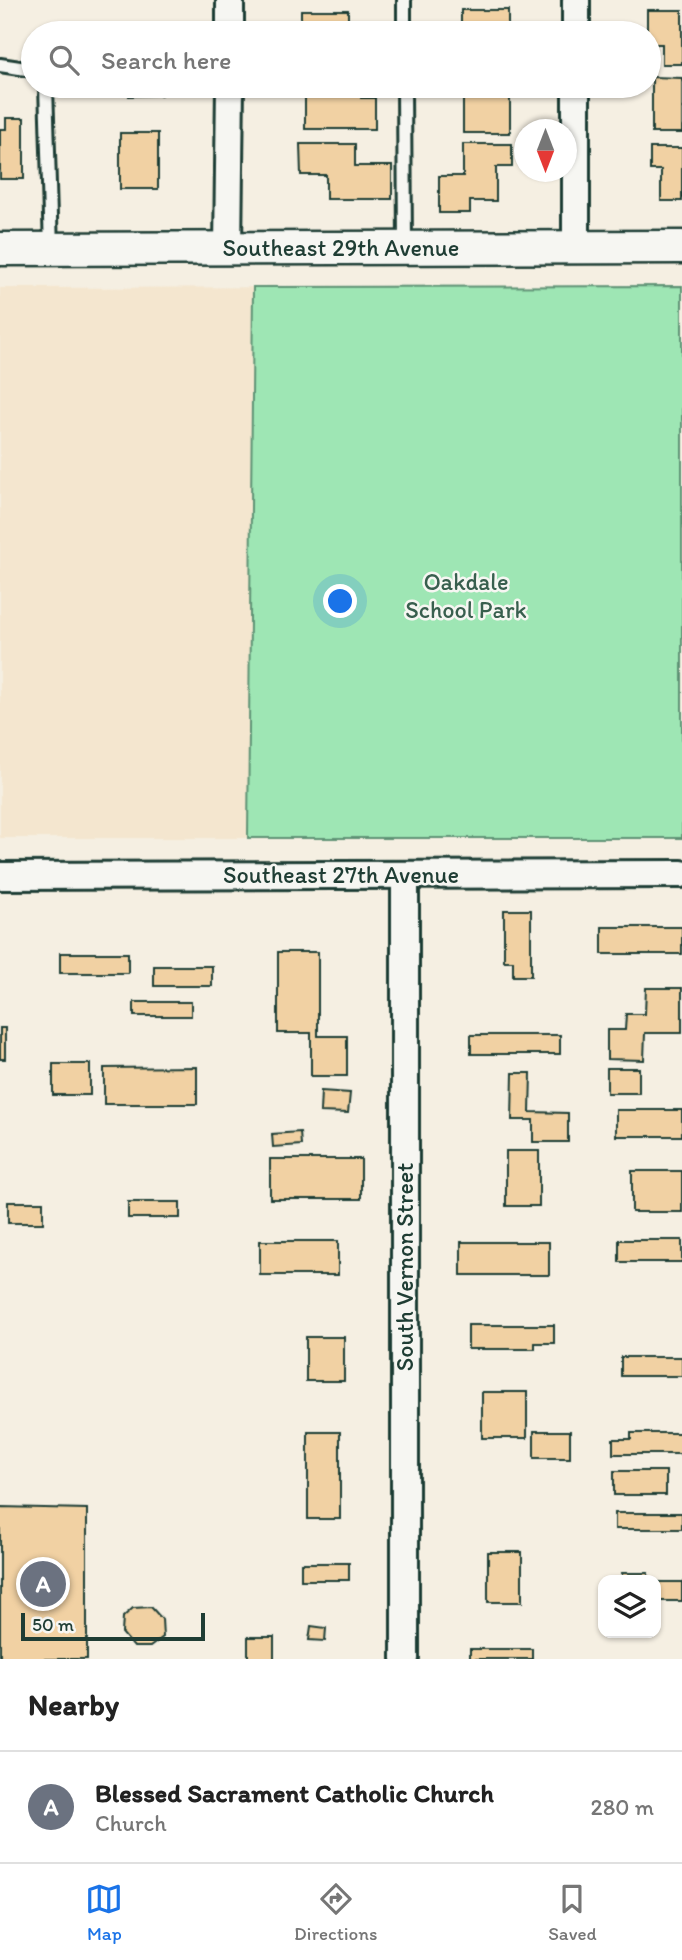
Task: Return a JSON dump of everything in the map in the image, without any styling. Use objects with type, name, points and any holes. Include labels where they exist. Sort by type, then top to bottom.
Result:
[{"type":"street","points":[[230,0],[230,21]]},
{"type":"street","points":[[576,0],[576,21]]},
{"type":"street","points":[[228,248],[230,98]]},
{"type":"street","points":[[576,98],[576,247]]},
{"type":"street","name":"Southeast 29th Avenue","points":[[0,249],[682,247]]},
{"type":"street","name":"Southeast 27th Avenue","points":[[0,876],[682,874]]},
{"type":"street","name":"South Vernon Street","points":[[405,875],[405,1659]]},
{"type":"lane","points":[[404,0],[404,21]]},
{"type":"lane","points":[[0,65],[21,68]]},
{"type":"lane","points":[[46,98],[51,249]]},
{"type":"lane","points":[[404,98],[405,248]]},
{"type":"shaded area","name":"Oakdale School Park","points":[[682,286],[682,838],[0,838],[0,288]]},
{"type":"green space","name":"Oakdale School Park","points":[[682,286],[682,838],[248,838],[253,287]]},
{"type":"building","points":[[301,10],[348,10],[348,21],[301,21]]},
{"type":"building","points":[[461,10],[508,10],[508,21],[461,21]]},
{"type":"building","points":[[647,10],[682,10],[682,64],[662,64],[661,21],[647,21]]},
{"type":"building","points":[[661,77],[682,78],[682,133],[652,133],[652,98],[661,98]]},
{"type":"building","points":[[305,98],[375,98],[375,129],[305,129]]},
{"type":"building","points":[[463,98],[510,98],[510,133],[463,133]]},
{"type":"building","points":[[6,118],[24,118],[24,179],[0,179],[0,129],[6,129]]},
{"type":"building","points":[[120,133],[158,133],[158,189],[120,189]]},
{"type":"building","points":[[300,144],[355,144],[355,166],[392,166],[392,199],[326,199],[326,175],[301,175]]},
{"type":"building","points":[[463,144],[512,144],[512,167],[496,167],[496,201],[470,201],[470,213],[439,213],[439,176],[463,176]]},
{"type":"building","points":[[650,148],[682,148],[682,201],[661,201],[661,170],[650,170]]},
{"type":"building","points":[[504,910],[531,910],[531,976],[513,976],[513,961],[504,961]]},
{"type":"building","points":[[602,927],[682,927],[682,954],[602,954]]},
{"type":"building","points":[[278,952],[318,952],[318,1036],[347,1036],[347,1076],[311,1076],[311,1033],[278,1033]]},
{"type":"building","points":[[60,953],[128,953],[128,973],[60,973]]},
{"type":"building","points":[[154,966],[212,966],[212,986],[154,986]]},
{"type":"building","points":[[646,988],[682,988],[682,1033],[645,1033],[644,1060],[607,1059],[607,1030],[625,1030],[626,1014],[645,1014]]},
{"type":"building","points":[[134,1002],[191,1002],[191,1016],[134,1016]]},
{"type":"building","points":[[0,1028],[5,1028],[5,1059],[0,1059]]},
{"type":"building","points":[[471,1035],[560,1035],[560,1054],[471,1054]]},
{"type":"building","points":[[53,1064],[90,1064],[90,1095],[53,1095]]},
{"type":"building","points":[[197,1067],[197,1104],[104,1104],[104,1068]]},
{"type":"building","points":[[607,1068],[639,1068],[639,1093],[607,1093]]},
{"type":"building","points":[[513,1073],[531,1073],[530,1112],[568,1113],[568,1142],[533,1142],[533,1120],[512,1120]]},
{"type":"building","points":[[321,1091],[350,1093],[348,1113],[320,1112]]},
{"type":"building","points":[[616,1110],[682,1110],[682,1136],[616,1136]]},
{"type":"building","points":[[300,1132],[301,1145],[273,1147],[272,1134]]},
{"type":"building","points":[[506,1151],[539,1151],[539,1206],[506,1206]]},
{"type":"building","points":[[270,1159],[361,1159],[361,1199],[270,1199]]},
{"type":"building","points":[[632,1171],[682,1171],[682,1212],[632,1212]]},
{"type":"building","points":[[8,1202],[43,1202],[43,1223],[8,1223]]},
{"type":"building","points":[[128,1202],[180,1202],[180,1218],[128,1218]]},
{"type":"building","points":[[619,1240],[682,1240],[682,1262],[619,1262]]},
{"type":"building","points":[[260,1241],[338,1241],[338,1275],[260,1275]]},
{"type":"building","points":[[461,1242],[549,1242],[549,1275],[461,1275]]},
{"type":"building","points":[[468,1325],[554,1325],[554,1343],[535,1343],[535,1349],[468,1349]]},
{"type":"building","points":[[306,1337],[344,1337],[344,1381],[306,1381]]},
{"type":"building","points":[[621,1357],[682,1357],[682,1376],[621,1376]]},
{"type":"building","points":[[482,1392],[527,1392],[527,1438],[482,1438]]},
{"type":"building","points":[[534,1431],[570,1431],[570,1458],[534,1458]]},
{"type":"building","points":[[308,1432],[340,1432],[340,1519],[308,1519]]},
{"type":"building","points":[[631,1433],[682,1433],[682,1454],[613,1454],[613,1439],[631,1439]]},
{"type":"building","points":[[614,1471],[666,1471],[666,1495],[614,1495]]},
{"type":"building","points":[[0,1507],[87,1509],[87,1659],[0,1659]]},
{"type":"building","points":[[615,1513],[682,1513],[682,1529],[615,1529]]},
{"type":"building","points":[[488,1552],[522,1552],[522,1602],[488,1602]]},
{"type":"building","points":[[301,1563],[349,1563],[349,1580],[301,1580]]},
{"type":"building","points":[[622,1573],[648,1573],[648,1575]]},
{"type":"building","points":[[661,1582],[682,1582],[682,1601],[661,1601]]},
{"type":"building","points":[[151,1607],[162,1619],[163,1637],[150,1647],[134,1647],[122,1633],[123,1617],[133,1608]]},
{"type":"building","points":[[311,1626],[326,1628],[325,1641],[309,1640]]},
{"type":"building","points":[[248,1637],[274,1637],[274,1659],[248,1659]]},
{"type":"building","points":[[470,1649],[532,1649],[532,1659],[470,1659]]},
{"type":"place","name":"Blessed Sacrament Catholic Church","points":[[43,1584]]}]
